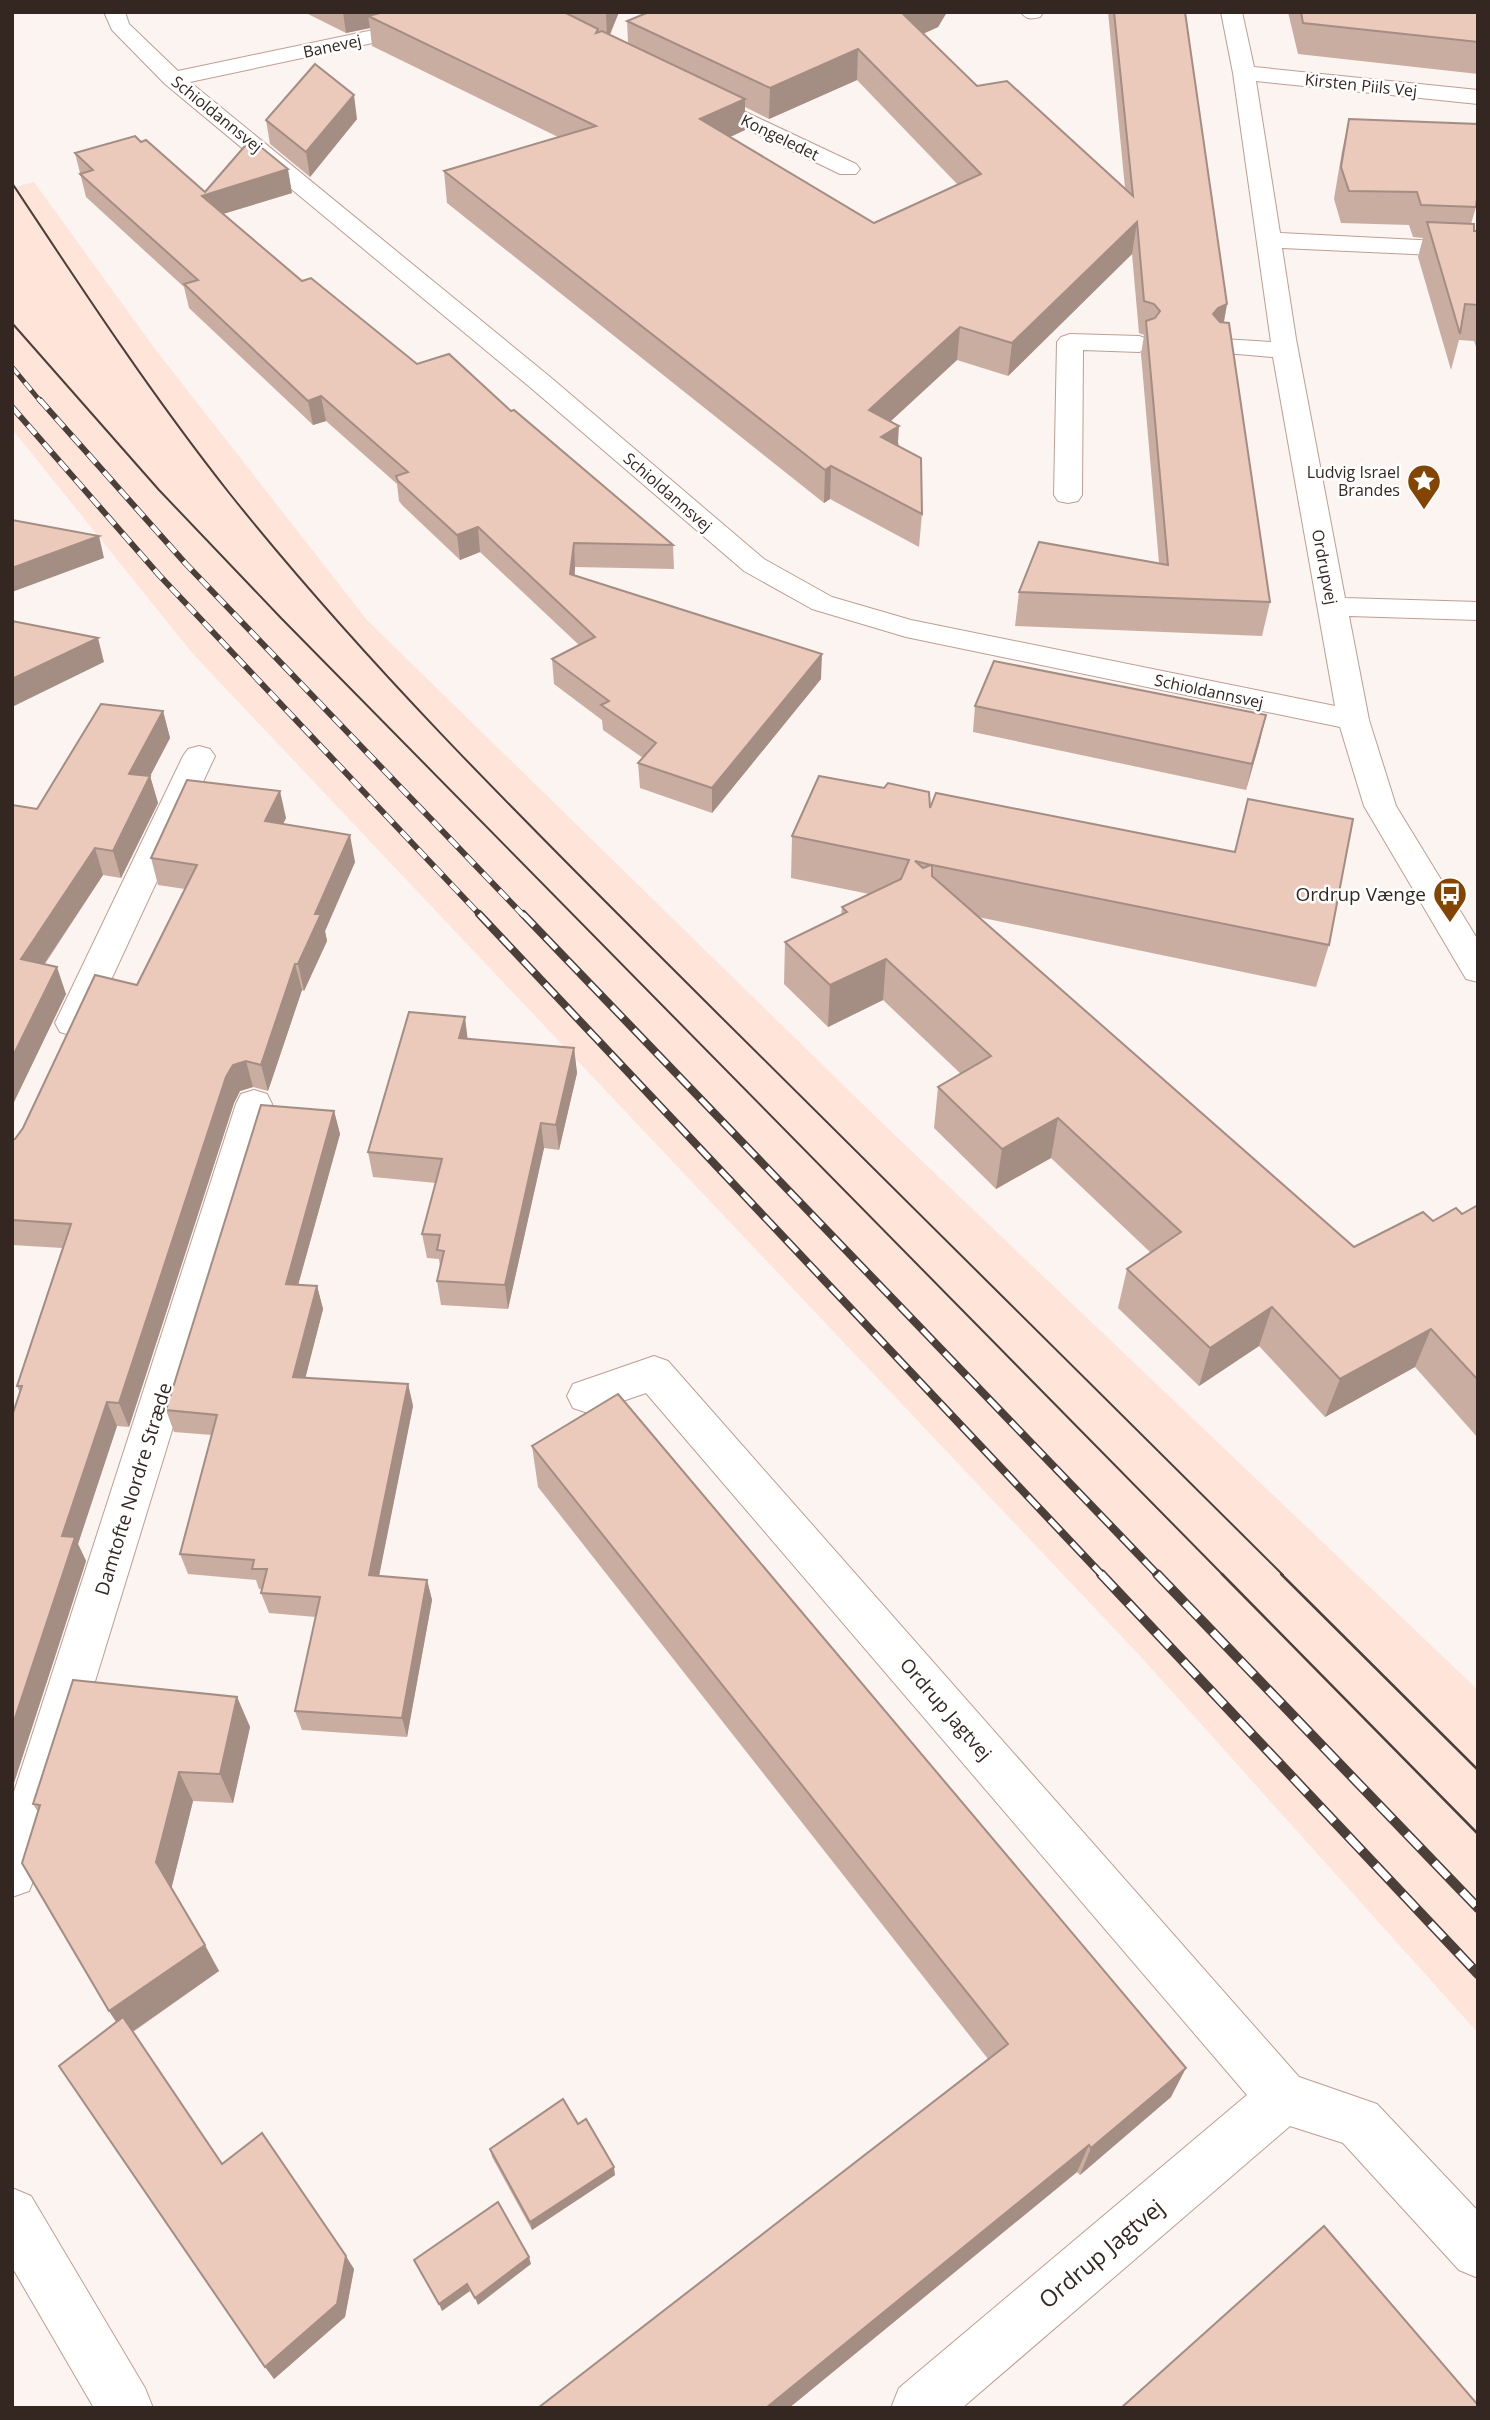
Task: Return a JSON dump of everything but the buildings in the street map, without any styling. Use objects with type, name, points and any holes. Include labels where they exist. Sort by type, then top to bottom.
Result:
[{"type":"street","name":"Schioldannsvej","points":[[114,12],[119,26],[173,79],[540,382],[754,565],[822,603],[906,628],[1353,720]]},
{"type":"street","name":"Banevej","points":[[173,79],[490,12]]},
{"type":"street","name":"Ordrupvej","points":[[1231,12],[1244,73],[1285,350],[1353,720],[1380,806],[1478,970]]},
{"type":"street","name":"Kirsten Piils Vej","points":[[1244,73],[1478,97]]},
{"type":"street","name":"Kongeledet","points":[[673,85],[848,169]]},
{"type":"street","points":[[1269,240],[1478,250]]},
{"type":"street","points":[[1068,495],[1070,342],[1139,344]]},
{"type":"street","points":[[1223,347],[1285,350]]},
{"type":"street","points":[[1332,607],[1478,611]]},
{"type":"street","points":[[59,1053],[199,756]]},
{"type":"street","name":"Damtofte Nordre Stræde","points":[[12,1874],[254,1104]]},
{"type":"street","name":"Ordrup Jagtvej","points":[[588,1396],[654,1373],[1283,2098],[919,2408]]},
{"type":"street","points":[[1283,2098],[1359,2122],[1478,2251]]},
{"type":"street","points":[[12,2215],[125,2408]]},
{"type":"shaded area","points":[[34,182],[155,349],[367,620],[880,1121],[1478,1690],[1478,2033],[1141,1657],[193,654],[12,429],[12,188]]},
{"type":"tram line","points":[[12,183],[172,418],[230,494],[345,630],[466,760],[591,887],[1283,1575]]},
{"type":"tram line","points":[[12,323],[159,490],[281,618],[1223,1575]]},
{"type":"tram line","points":[[1222,1574],[1478,1834]]},
{"type":"tram line","points":[[1281,1574],[1478,1770]]},
{"type":"railway","points":[[12,367],[41,402]]},
{"type":"railway","points":[[40,400],[186,564],[524,916]]},
{"type":"railway","points":[[12,407],[159,575],[481,916]]},
{"type":"railway","points":[[479,914],[1102,1575]]},
{"type":"railway","points":[[523,914],[1158,1575]]},
{"type":"railway","points":[[1101,1574],[1478,1974]]},
{"type":"railway","points":[[1157,1574],[1478,1908]]},
{"type":"place","name":"Ludvig Israel Brandes","points":[[1424,511]]},
{"type":"place","name":"Ordrup Vænge","points":[[1450,924]]}]
